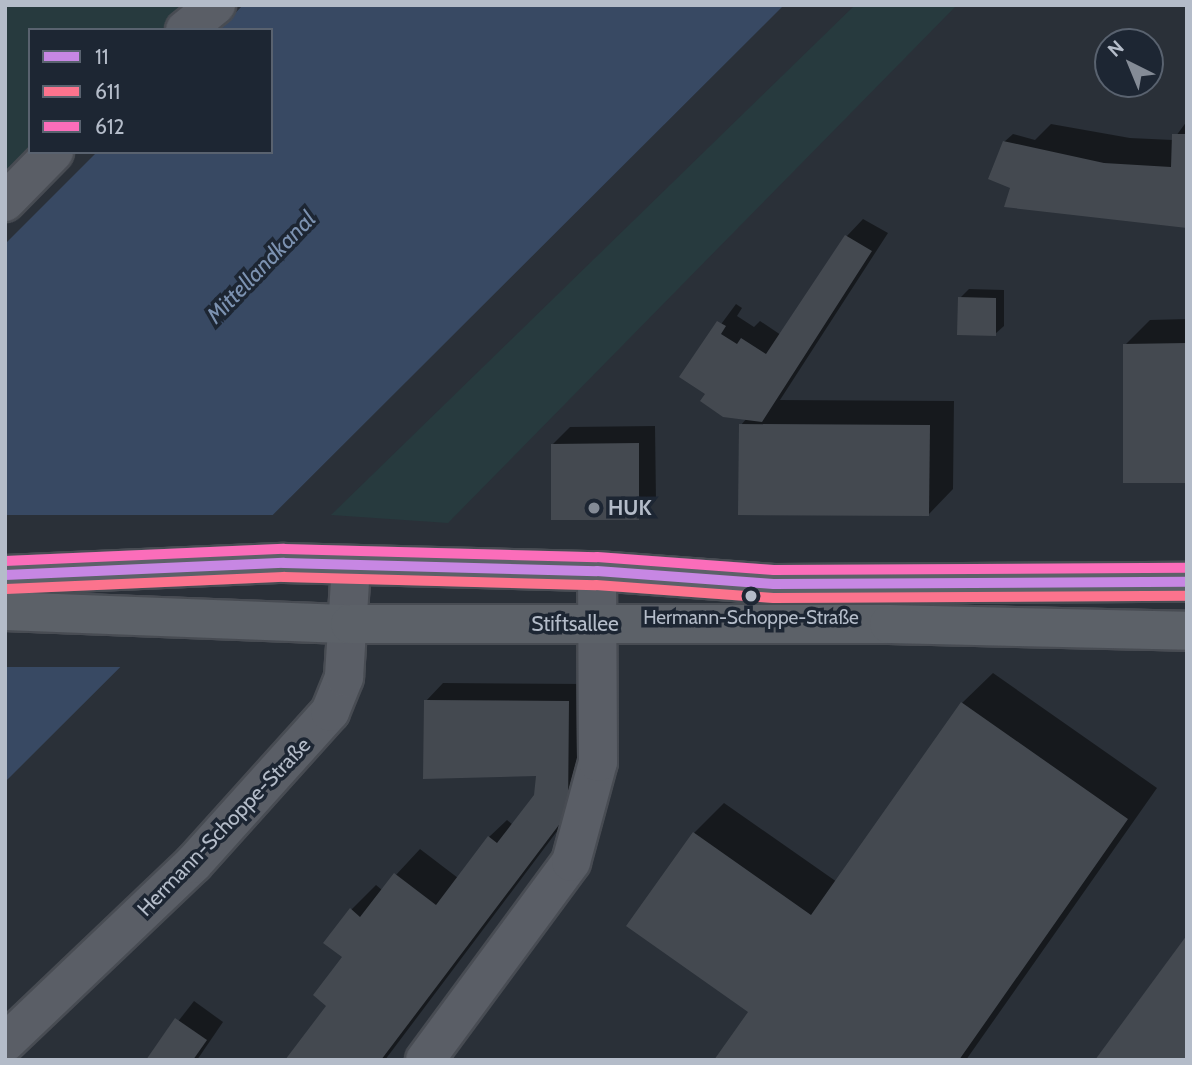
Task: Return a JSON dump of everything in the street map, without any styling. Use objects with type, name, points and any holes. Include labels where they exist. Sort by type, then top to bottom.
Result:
[{"type":"main road","points":[[5,575],[284,563],[597,571],[774,584],[1187,582]]},
{"type":"main road","name":"Stiftsallee","points":[[5,611],[350,624],[889,624],[1187,631]]},
{"type":"street","points":[[187,28],[216,5]]},
{"type":"street","points":[[5,202],[52,154]]},
{"type":"street","name":"Hermann-Schoppe-Straße","points":[[5,1043],[193,864],[307,742],[330,712],[344,677],[350,624],[351,565]]},
{"type":"street","points":[[425,1060],[571,862],[598,762],[597,571]]},
{"type":"green space","points":[[5,5],[185,5],[163,28],[28,28],[29,154],[5,190]]},
{"type":"green space","points":[[855,5],[957,5],[448,523],[331,515]]},
{"type":"water","name":"Mittellandkanal","points":[[243,5],[784,5],[5,782],[5,244],[95,154],[273,154],[273,28],[221,28]]},
{"type":"pier","points":[[5,515],[279,515],[127,667],[5,667]]},
{"type":"building","points":[[1172,134],[1187,134],[1187,228],[1004,207],[1010,188],[988,179],[1003,141],[1104,163],[1171,167]]},
{"type":"building","points":[[845,235],[872,251],[762,422],[723,417],[700,401],[705,394],[679,377],[717,321],[726,326],[721,334],[737,344],[741,338],[766,354]]},
{"type":"building","points":[[958,297],[996,298],[996,336],[957,335]]},
{"type":"building","points":[[1187,343],[1187,483],[1123,483],[1123,344]]},
{"type":"building","points":[[739,424],[930,425],[929,516],[738,515]]},
{"type":"building","points":[[639,443],[639,520],[551,520],[551,444]]},
{"type":"building","points":[[424,700],[569,701],[568,813],[381,1060],[285,1060],[326,1006],[313,995],[342,957],[323,943],[350,908],[360,917],[394,873],[436,905],[488,836],[497,843],[534,795],[536,776],[423,779]]},
{"type":"building","points":[[961,702],[1128,819],[959,1060],[714,1060],[748,1012],[626,926],[693,832],[811,915]]},
{"type":"building","points":[[1187,935],[1187,1060],[1095,1060]]},
{"type":"building","points":[[175,1018],[207,1040],[193,1060],[146,1060]]},
{"type":"transit line","name":"612","points":[[5,561],[284,549],[597,557],[774,570],[1187,568]]},
{"type":"transit line","name":"11","points":[[5,575],[284,563],[597,571],[774,584],[1187,582]]},
{"type":"transit line","name":"611","points":[[6,589],[284,577],[596,585],[774,598],[1187,596]]},
{"type":"place","name":"HUK","points":[[594,508]]},
{"type":"place","name":"Hermann-Schoppe-Straße","points":[[751,596]]}]
